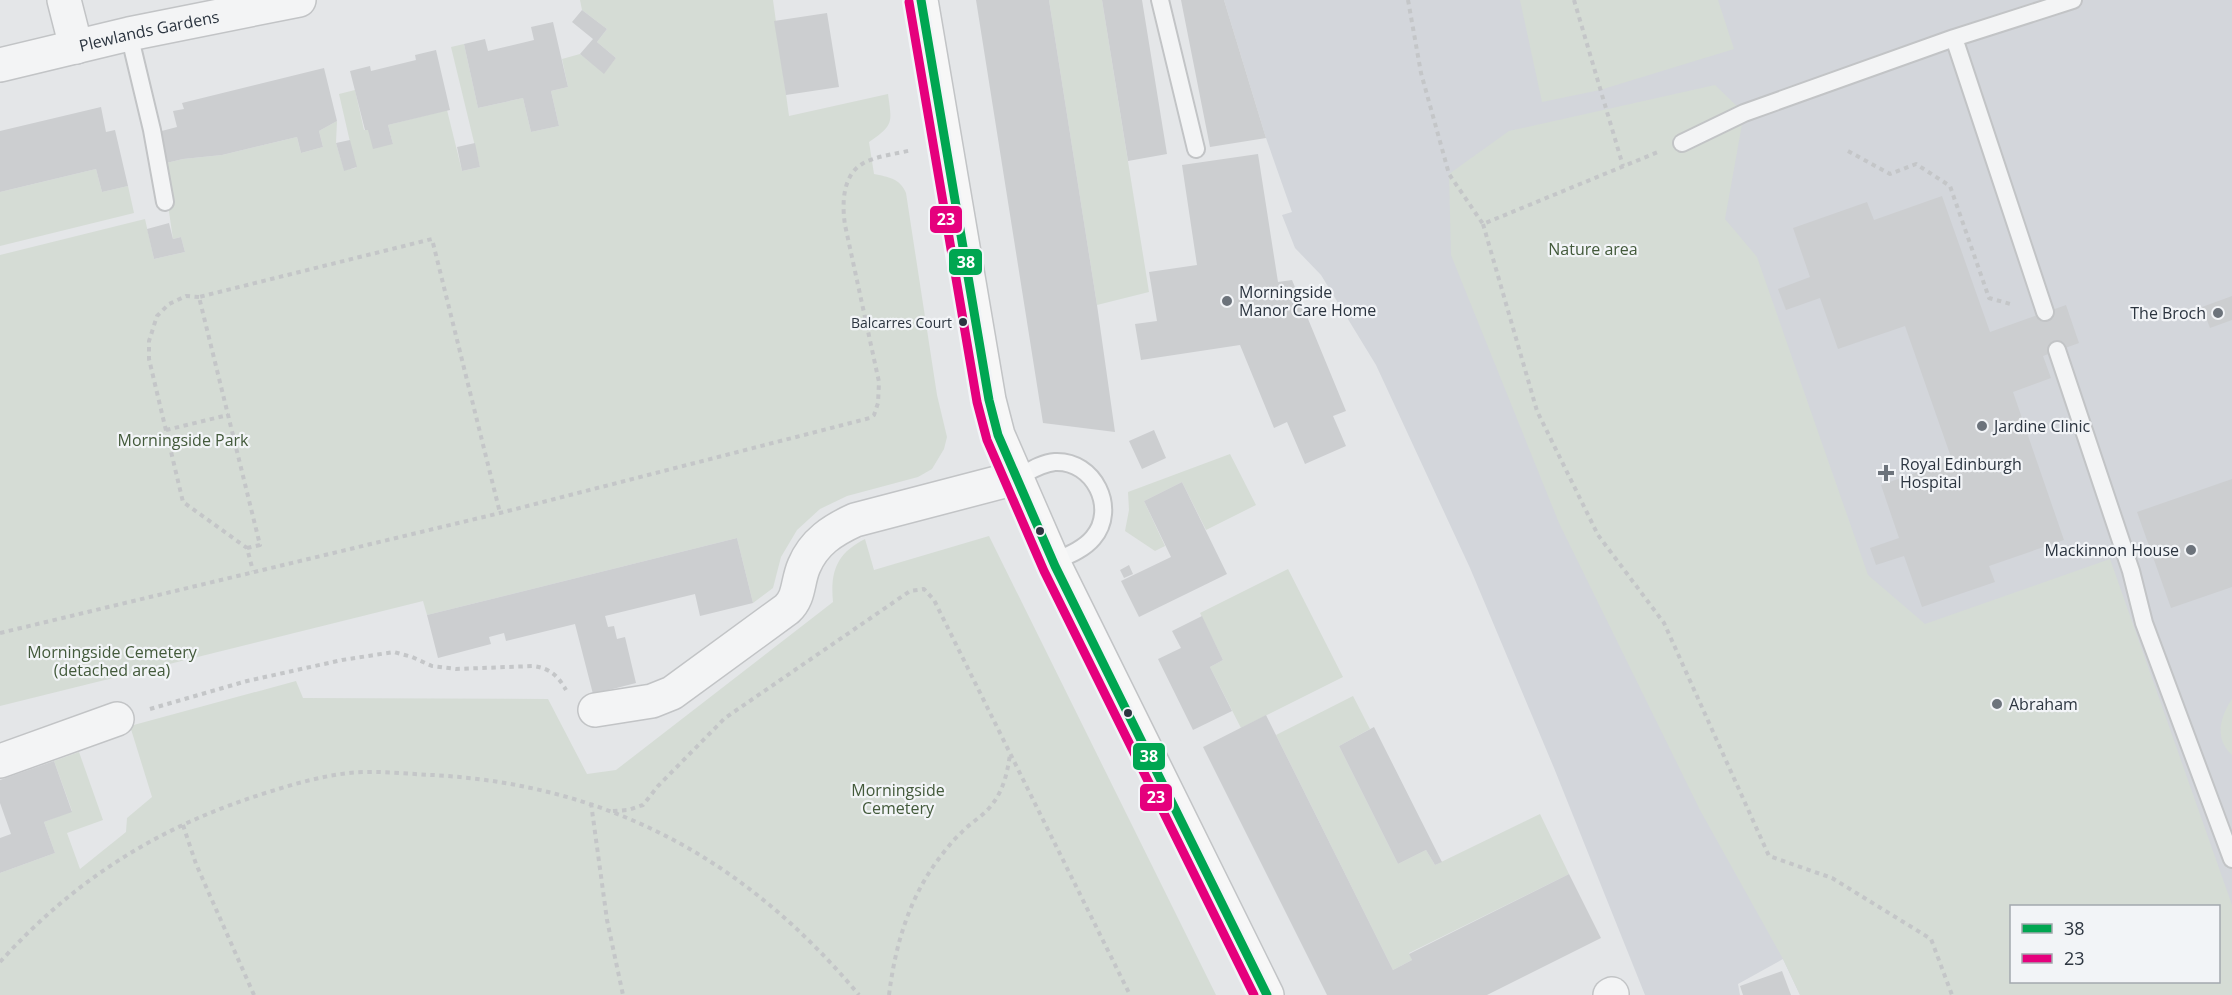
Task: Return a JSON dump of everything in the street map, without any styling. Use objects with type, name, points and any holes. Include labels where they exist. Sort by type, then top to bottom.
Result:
[{"type":"street","points":[[64,0],[76,47]]},
{"type":"street","name":"Plewlands Gardens","points":[[0,65],[129,34],[298,0]]},
{"type":"street","points":[[921,0],[989,400],[998,435],[1053,562],[1267,995]]},
{"type":"street","points":[[595,710],[652,701],[672,693],[787,609],[796,597],[804,567],[816,546],[834,530],[855,520],[1016,478]]},
{"type":"street","points":[[0,761],[117,719]]},
{"type":"lane","points":[[1160,0],[1196,149]]},
{"type":"lane","points":[[1682,143],[1744,113],[1954,38],[2073,0]]},
{"type":"lane","points":[[129,34],[152,130],[165,202]]},
{"type":"lane","points":[[1954,38],[2045,312]]},
{"type":"lane","points":[[2057,350],[2130,571],[2144,623],[2232,859]]},
{"type":"lane","points":[[1016,478],[1046,464],[1063,463],[1088,474],[1099,489],[1103,506],[1098,532],[1085,545],[1053,562]]},
{"type":"path","points":[[1408,0],[1421,73],[1449,174],[1483,224],[1538,411],[1598,535],[1664,623],[1769,856],[1832,878],[1931,939],[1953,995]]},
{"type":"path","points":[[1574,0],[1623,166]]},
{"type":"path","points":[[0,633],[500,513],[870,418],[874,415],[878,403],[879,382],[845,225],[842,208],[844,193],[850,179],[861,164],[945,142]]},
{"type":"path","points":[[1483,224],[1682,143]]},
{"type":"path","points":[[1848,151],[1890,174],[1916,164],[1950,186],[1989,298],[2023,308]]},
{"type":"path","points":[[253,572],[247,548],[183,502],[149,358],[152,330],[157,316],[169,304],[186,296],[199,297],[432,239],[500,513]]},
{"type":"path","points":[[199,297],[260,545],[247,548]]},
{"type":"path","points":[[166,430],[228,415]]},
{"type":"path","points":[[613,811],[628,810],[643,805],[658,786],[724,718],[910,591],[924,589],[932,595],[1130,995]]},
{"type":"path","points":[[117,719],[247,681],[342,660],[394,652],[432,666],[456,669],[534,666],[544,668],[560,679],[577,703],[595,710]]},
{"type":"path","points":[[889,995],[893,964],[902,929],[916,896],[937,862],[962,831],[984,814],[995,801],[1004,786],[1010,752]]},
{"type":"path","points":[[0,962],[47,915],[110,866],[144,844],[238,801],[350,772],[447,776],[514,783],[613,811],[693,851],[759,896],[801,932],[833,964],[859,995]]},
{"type":"path","points":[[591,803],[607,920],[623,995]]},
{"type":"path","points":[[183,825],[196,864],[254,995]]},
{"type":"shaded area","name":"Royal Edinburgh Hospital","points":[[1224,0],[2232,0],[2232,995],[1800,995],[1783,959],[1738,984],[1740,995],[1645,995],[1554,768],[1470,568],[1376,365],[1321,275],[1295,248],[1282,215],[1292,212],[1266,138]]},
{"type":"green space","name":"Morningside Park","points":[[580,0],[773,0],[789,116],[888,94],[889,122],[883,131],[869,142],[874,174],[897,181],[906,193],[937,395],[947,437],[944,449],[932,469],[918,477],[847,496],[820,509],[797,530],[781,557],[773,588],[753,603],[737,538],[427,615],[423,601],[0,706],[0,255],[145,219],[154,259],[185,252],[181,237],[173,239],[162,164],[183,159],[222,155],[297,137],[301,153],[323,147],[319,131],[337,121],[336,143],[344,170],[356,168],[339,94],[355,90],[364,130],[393,144],[388,125],[447,110],[462,171],[480,167],[451,47],[464,44],[478,108],[523,98],[531,132],[559,126],[551,91],[568,87],[562,59],[580,54],[604,73],[616,58],[597,42],[607,29],[582,10]]},
{"type":"green space","points":[[1049,0],[1102,0],[1149,292],[1097,305]]},
{"type":"green space","points":[[1520,0],[1718,0],[1734,49],[1600,90],[1542,102]]},
{"type":"green space","name":"Nature area","points":[[1715,85],[1744,113],[1725,219],[1757,257],[1868,575],[1925,624],[2110,559],[2232,905],[2232,995],[1800,995],[1783,959],[1700,810],[1559,523],[1451,255],[1449,174],[1509,131]]},
{"type":"green space","points":[[96,169],[102,192],[128,186],[134,213],[0,246],[0,192]]},
{"type":"green space","points":[[1230,454],[1256,505],[1206,530],[1182,482],[1144,501],[1165,546],[1155,551],[1125,531],[1129,510],[1128,492]]},
{"type":"green space","name":"Morningside Cemetery","points":[[989,536],[1216,995],[0,995],[0,873],[55,853],[44,822],[72,811],[54,761],[79,752],[103,820],[67,833],[80,869],[126,832],[127,818],[152,797],[130,726],[296,681],[303,698],[548,699],[587,774],[616,770],[833,602],[833,581],[837,564],[855,544],[865,539],[874,570]]},
{"type":"green space","points":[[1288,569],[1343,677],[1241,728],[1210,667],[1223,660],[1200,613]]},
{"type":"green space","points":[[1353,696],[1370,729],[1339,746],[1398,864],[1426,850],[1435,865],[1540,814],[1569,874],[1409,953],[1412,960],[1393,970],[1276,735]]},
{"type":"green space","points":[[2232,699],[2232,755],[2223,742],[2221,728],[2224,713]]},
{"type":"building","points":[[976,0],[1049,0],[1115,432],[1043,423]]},
{"type":"building","points":[[1102,0],[1142,0],[1167,154],[1128,161]]},
{"type":"building","points":[[1181,0],[1224,0],[1266,138],[1210,147]]},
{"type":"building","points":[[582,10],[607,29],[597,42],[616,58],[604,74],[580,54],[593,39],[572,22]]},
{"type":"building","points":[[827,13],[839,87],[786,95],[774,21]]},
{"type":"building","points":[[553,22],[568,87],[551,91],[559,126],[531,132],[523,98],[478,108],[464,44],[485,39],[488,51],[534,40],[531,27]]},
{"type":"building","points":[[436,50],[450,110],[388,125],[393,144],[373,149],[368,130],[365,130],[350,71],[370,66],[371,71],[416,60],[415,55]]},
{"type":"building","points":[[324,68],[337,121],[319,131],[323,147],[301,153],[297,137],[222,155],[183,159],[162,164],[154,133],[177,127],[173,111],[184,109],[182,103]]},
{"type":"building","points":[[101,107],[106,132],[115,130],[128,186],[102,192],[96,169],[0,192],[0,131]]},
{"type":"building","points":[[350,140],[357,167],[344,171],[336,143]]},
{"type":"building","points":[[475,143],[480,167],[462,171],[457,147]]},
{"type":"building","name":"Morningside Manor Care Home","points":[[1258,154],[1278,282],[1292,280],[1346,411],[1333,416],[1346,446],[1305,464],[1287,422],[1274,428],[1240,345],[1141,360],[1135,324],[1157,321],[1149,272],[1197,265],[1182,165]]},
{"type":"building","name":"Jardine Clinic","points":[[1942,196],[1990,332],[2066,305],[2079,343],[2043,356],[2051,378],[2013,392],[2064,540],[1989,566],[1995,582],[1922,607],[1904,556],[1876,565],[1870,548],[1899,538],[1881,485],[1952,460],[1905,326],[1838,349],[1820,298],[1786,310],[1778,289],[1810,277],[1793,228],[1867,202],[1874,220]]},
{"type":"building","points":[[169,223],[173,239],[181,237],[185,252],[154,259],[147,229]]},
{"type":"building","name":"The Broch","points":[[2232,296],[2232,320],[2210,328],[2202,307]]},
{"type":"building","points":[[1154,430],[1166,458],[1142,469],[1129,441]]},
{"type":"building","name":"Mackinnon House","points":[[2232,479],[2232,587],[2171,608],[2137,512]]},
{"type":"building","points":[[1182,482],[1227,574],[1139,617],[1121,581],[1171,557],[1144,501]]},
{"type":"building","points":[[737,538],[753,603],[700,616],[695,594],[605,616],[608,627],[614,626],[617,639],[625,637],[636,683],[593,694],[575,624],[506,641],[504,633],[489,637],[491,644],[438,658],[427,615]]},
{"type":"building","points":[[1129,565],[1133,574],[1124,578],[1120,570]]},
{"type":"building","points":[[1202,616],[1223,660],[1210,667],[1232,711],[1193,730],[1158,659],[1181,648],[1172,631]]},
{"type":"building","points":[[1266,715],[1393,970],[1412,960],[1409,954],[1569,874],[1601,938],[1487,995],[1327,995],[1203,747]]},
{"type":"building","points":[[1374,727],[1442,862],[1435,865],[1426,850],[1398,864],[1339,746]]},
{"type":"building","points":[[54,761],[72,812],[44,822],[55,853],[0,873],[0,838],[11,834],[0,803],[0,780]]},
{"type":"building","points":[[1782,971],[1791,995],[1743,995],[1740,986]]},
{"type":"transit line","name":"38","points":[[921,0],[989,400],[998,435],[1055,566],[1267,995]]},
{"type":"transit line","name":"23","points":[[909,2],[977,402],[987,440],[1044,571],[1254,995]]},
{"type":"place","name":"Morningside Manor Care Home","points":[[1227,301]]},
{"type":"place","name":"The Broch","points":[[2218,313]]},
{"type":"place","name":"Balcarres Court","points":[[963,322]]},
{"type":"place","name":"Jardine Clinic","points":[[1982,426]]},
{"type":"place","name":"Royal Edinburgh Hospital","points":[[1886,473]]},
{"type":"place","name":"Mackinnon House","points":[[2191,550]]},
{"type":"place","name":"Abraham","points":[[1997,704]]},
{"type":"park label","name":"Morningside Cemetery (detached area)","points":[[112,661]]}]
